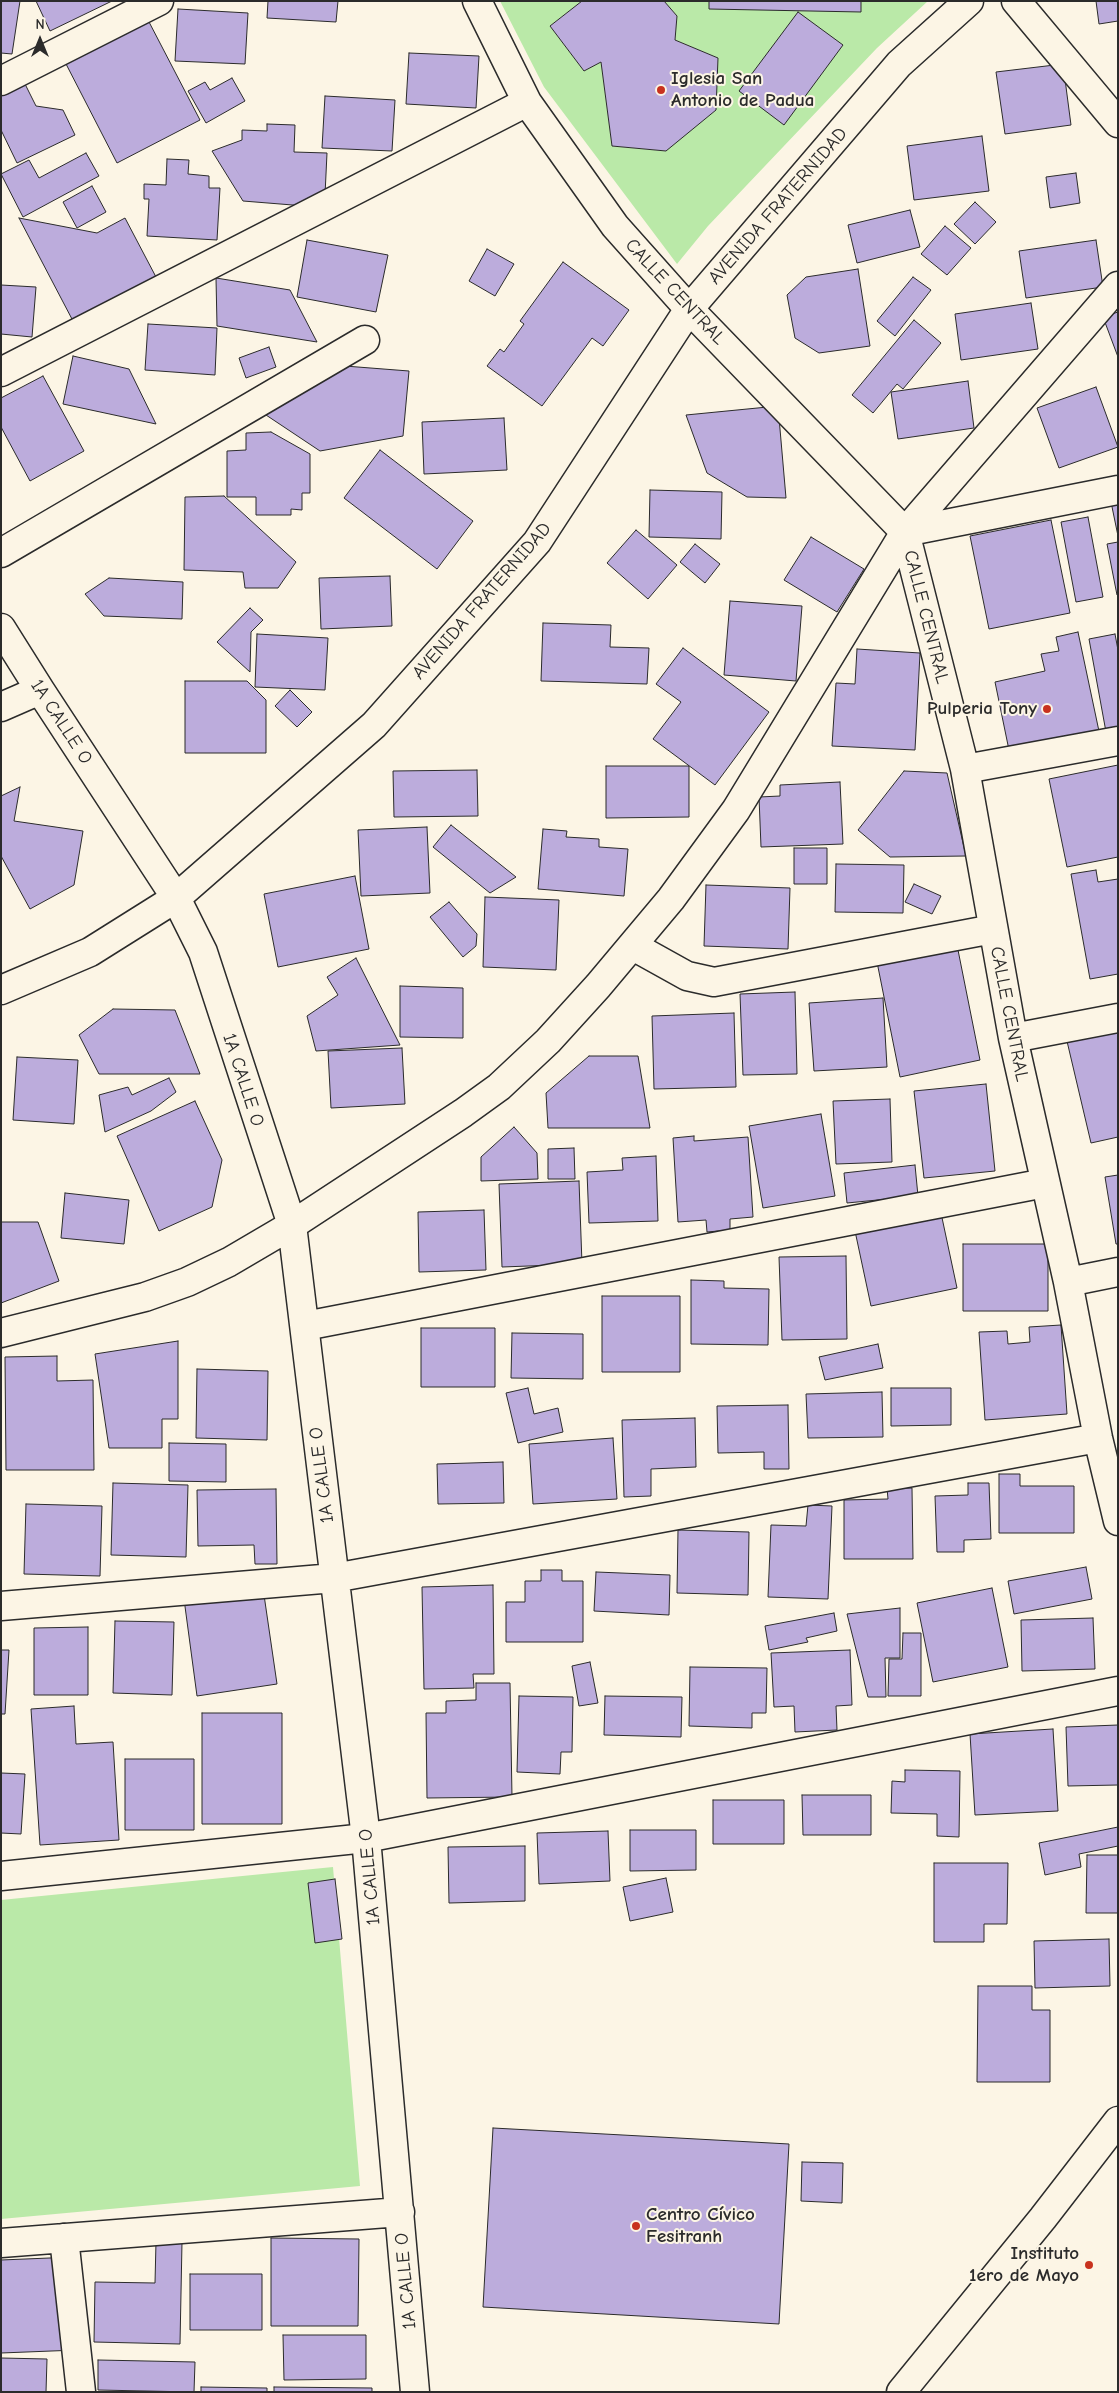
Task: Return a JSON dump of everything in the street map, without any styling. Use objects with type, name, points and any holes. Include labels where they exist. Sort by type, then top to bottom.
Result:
[{"type":"street","points":[[1,80],[159,1]]},
{"type":"street","name":"CALLE CENTRAL","points":[[477,1],[527,102],[614,226],[689,309],[905,532],[965,769],[1013,1038],[1068,1282],[1098,1438],[1118,1521]]},
{"type":"street","name":"AVENIDA FRATERNIDAD","points":[[1,990],[90,952],[176,898],[374,725],[537,542],[689,309],[899,64],[969,1]]},
{"type":"street","points":[[1016,1],[1118,123]]},
{"type":"street","points":[[1,372],[527,102]]},
{"type":"street","points":[[1,1333],[145,1297],[187,1282],[228,1262],[292,1225],[463,1114],[499,1087],[548,1042],[672,899],[736,810],[905,532],[1118,286]]},
{"type":"street","points":[[1,553],[365,340]]},
{"type":"street","points":[[905,532],[1118,490]]},
{"type":"street","name":"1A CALLE O","points":[[1,628],[176,898],[203,952],[292,1225],[366,1838],[415,2392]]},
{"type":"street","points":[[1,707],[40,690]]},
{"type":"street","points":[[965,769],[1118,741]]},
{"type":"street","points":[[633,946],[687,976],[714,982],[993,929]]},
{"type":"street","points":[[1013,1038],[1118,1018]]},
{"type":"street","points":[[305,1326],[1045,1183]]},
{"type":"street","points":[[1068,1282],[1118,1272]]},
{"type":"street","points":[[1,1606],[334,1578],[1098,1438]]},
{"type":"street","points":[[1,1876],[366,1838],[1118,1691]]},
{"type":"street","points":[[901,2392],[1043,2218],[1118,2121]]},
{"type":"street","points":[[1,2243],[400,2212]]},
{"type":"street","points":[[64,2238],[81,2392]]},
{"type":"green space","points":[[500,1],[582,1],[550,26],[584,71],[601,62],[612,146],[665,151],[716,110],[718,58],[675,40],[677,16],[664,1],[928,1],[877,48],[708,226],[677,264],[544,87]]},
{"type":"green space","points":[[333,1867],[360,2186],[1,2219],[1,1900]]},
{"type":"building","points":[[1,1],[20,1],[12,54],[1,53]]},
{"type":"building","points":[[36,1],[112,1],[50,31]]},
{"type":"building","points":[[268,1],[338,1],[336,22],[267,18]]},
{"type":"building","name":"Iglesia San Antonio de Padua","points":[[582,1],[664,1],[677,16],[675,40],[718,58],[716,110],[666,151],[612,146],[601,62],[584,71],[550,26]]},
{"type":"building","points":[[709,1],[861,1],[861,12],[709,9]]},
{"type":"building","points":[[1096,1],[1118,1],[1118,21],[1099,24]]},
{"type":"building","points":[[178,9],[248,13],[245,64],[175,61]]},
{"type":"building","points":[[798,12],[843,45],[784,125],[739,91]]},
{"type":"building","points":[[148,20],[200,120],[117,163],[65,62]]},
{"type":"building","points":[[409,53],[479,56],[476,108],[406,104]]},
{"type":"building","points":[[1063,64],[1071,125],[1005,134],[996,72]]},
{"type":"building","points":[[232,78],[245,101],[206,123],[188,91],[205,82],[210,90]]},
{"type":"building","points":[[24,82],[36,106],[63,110],[75,135],[17,163],[1,130],[1,94]]},
{"type":"building","points":[[325,96],[395,100],[392,151],[322,148]]},
{"type":"building","points":[[267,124],[295,125],[294,152],[327,153],[325,195],[305,206],[243,201],[212,151],[242,140],[242,130],[267,131]]},
{"type":"building","points":[[982,136],[989,191],[914,200],[907,146]]},
{"type":"building","points":[[86,153],[99,176],[23,217],[1,174],[29,160],[39,178]]},
{"type":"building","points":[[167,159],[189,160],[188,174],[209,176],[209,188],[220,188],[217,240],[147,236],[149,199],[144,199],[144,184],[166,185]]},
{"type":"building","points":[[1076,173],[1080,203],[1050,208],[1046,177]]},
{"type":"building","points":[[92,186],[106,212],[77,228],[63,202]]},
{"type":"building","points":[[975,202],[996,222],[975,244],[954,224]]},
{"type":"building","points":[[910,210],[920,247],[857,263],[848,225]]},
{"type":"building","points":[[19,218],[97,233],[125,218],[156,277],[73,321]]},
{"type":"building","points":[[945,226],[971,248],[947,275],[921,254]]},
{"type":"building","points":[[307,240],[388,255],[376,312],[297,297]]},
{"type":"building","points":[[1096,240],[1103,287],[1026,298],[1019,251]]},
{"type":"building","points":[[487,249],[514,264],[495,296],[469,281]]},
{"type":"building","points":[[563,262],[629,310],[603,346],[592,338],[542,406],[487,366],[500,349],[504,352],[524,324],[520,321]]},
{"type":"building","points":[[858,269],[870,346],[819,353],[795,338],[787,295],[806,277]]},
{"type":"building","points":[[913,277],[931,290],[895,336],[877,321]]},
{"type":"building","points":[[216,278],[290,290],[317,342],[217,326]]},
{"type":"building","points":[[1,285],[36,287],[32,337],[1,334]]},
{"type":"building","points":[[1031,303],[1038,349],[961,360],[955,314]]},
{"type":"building","points":[[1118,312],[1118,357],[1103,317]]},
{"type":"building","points":[[914,320],[941,343],[903,389],[897,384],[873,413],[852,395]]},
{"type":"building","points":[[148,324],[217,328],[215,375],[145,370]]},
{"type":"building","points":[[269,347],[276,367],[246,378],[239,358]]},
{"type":"building","points":[[73,356],[129,369],[156,424],[63,404]]},
{"type":"building","points":[[332,365],[409,371],[403,436],[320,451],[260,411]]},
{"type":"building","points":[[43,376],[84,451],[30,481],[1,427],[1,398]]},
{"type":"building","points":[[968,381],[974,428],[898,439],[891,392]]},
{"type":"building","points":[[1096,387],[1118,447],[1059,468],[1037,408]]},
{"type":"building","points":[[778,406],[786,498],[747,497],[707,473],[686,415]]},
{"type":"building","points":[[504,418],[507,470],[424,474],[422,422]]},
{"type":"building","points":[[271,432],[310,454],[310,493],[302,493],[302,510],[291,509],[291,515],[256,515],[256,497],[227,497],[227,451],[246,450],[246,433]]},
{"type":"building","points":[[380,450],[473,521],[437,569],[344,498]]},
{"type":"building","points":[[650,490],[722,492],[721,539],[649,537]]},
{"type":"building","points":[[224,496],[296,562],[278,588],[245,588],[243,572],[184,570],[185,497]]},
{"type":"building","points":[[1118,501],[1118,536],[1111,502]]},
{"type":"building","points":[[1088,517],[1103,597],[1076,602],[1061,522]]},
{"type":"building","points":[[1051,520],[1070,613],[989,629],[970,536]]},
{"type":"building","points":[[636,530],[677,565],[648,599],[607,563]]},
{"type":"building","points":[[811,537],[864,569],[837,612],[784,580]]},
{"type":"building","points":[[1118,542],[1118,595],[1117,595],[1107,544]]},
{"type":"building","points":[[695,544],[720,564],[705,583],[680,562]]},
{"type":"building","points":[[390,576],[392,626],[321,629],[319,578]]},
{"type":"building","points":[[109,578],[183,582],[182,619],[104,616],[85,594]]},
{"type":"building","points":[[730,601],[802,606],[796,681],[724,675]]},
{"type":"building","points":[[250,608],[263,620],[251,632],[250,672],[217,642]]},
{"type":"building","points":[[543,623],[611,625],[610,647],[649,648],[647,684],[541,681]]},
{"type":"building","name":"Pulperia Tony","points":[[1078,632],[1100,736],[1010,755],[995,682],[1045,671],[1041,654],[1059,651],[1056,637]]},
{"type":"building","points":[[257,634],[328,638],[325,690],[255,687]]},
{"type":"building","points":[[1115,634],[1118,650],[1118,729],[1106,732],[1089,639]]},
{"type":"building","points":[[683,648],[769,712],[715,785],[653,739],[681,702],[656,684]]},
{"type":"building","points":[[857,649],[920,653],[915,750],[832,746],[836,683],[855,684]]},
{"type":"building","points":[[185,681],[247,681],[266,700],[266,753],[185,753]]},
{"type":"building","points":[[290,690],[312,712],[297,727],[275,706]]},
{"type":"building","points":[[1118,765],[1118,857],[1067,867],[1049,779]]},
{"type":"building","points":[[606,766],[689,766],[689,817],[606,818]]},
{"type":"building","points":[[477,770],[478,816],[394,817],[393,771]]},
{"type":"building","points":[[904,771],[947,773],[966,856],[890,857],[858,830]]},
{"type":"building","points":[[840,782],[843,844],[761,847],[759,797],[780,796],[780,785]]},
{"type":"building","points":[[20,787],[14,821],[83,831],[74,885],[30,909],[1,856],[1,796]]},
{"type":"building","points":[[451,825],[516,877],[490,893],[433,847]]},
{"type":"building","points":[[427,827],[430,893],[361,896],[358,830]]},
{"type":"building","points":[[543,829],[567,831],[566,837],[599,839],[599,847],[628,849],[624,896],[538,889]]},
{"type":"building","points":[[794,848],[827,848],[827,884],[794,884]]},
{"type":"building","points":[[836,864],[904,865],[903,913],[835,912]]},
{"type":"building","points":[[1096,870],[1098,882],[1118,879],[1118,974],[1090,979],[1071,874]]},
{"type":"building","points":[[355,876],[369,949],[278,967],[264,894]]},
{"type":"building","points":[[914,884],[941,896],[932,914],[905,902]]},
{"type":"building","points":[[706,885],[790,888],[788,949],[704,946]]},
{"type":"building","points":[[485,897],[559,900],[556,970],[483,967]]},
{"type":"building","points":[[449,902],[477,934],[476,946],[463,957],[430,917]]},
{"type":"building","points":[[957,945],[980,1060],[900,1077],[877,962]]},
{"type":"building","points":[[356,958],[400,1045],[316,1051],[307,1016],[338,995],[327,977]]},
{"type":"building","points":[[400,986],[463,988],[463,1038],[400,1037]]},
{"type":"building","points":[[795,992],[797,1074],[743,1075],[740,994]]},
{"type":"building","points":[[883,998],[887,1067],[814,1071],[809,1003]]},
{"type":"building","points":[[113,1009],[175,1010],[200,1074],[99,1074],[79,1035]]},
{"type":"building","points":[[734,1013],[736,1087],[654,1089],[652,1016]]},
{"type":"building","points":[[1118,1025],[1118,1137],[1091,1143],[1066,1037]]},
{"type":"building","points":[[402,1048],[405,1104],[331,1108],[328,1051]]},
{"type":"building","points":[[589,1056],[638,1056],[650,1128],[548,1128],[546,1093]]},
{"type":"building","points":[[17,1057],[78,1060],[74,1124],[13,1120]]},
{"type":"building","points":[[169,1078],[176,1092],[151,1111],[105,1132],[99,1095],[128,1087],[132,1095]]},
{"type":"building","points":[[986,1084],[995,1171],[924,1178],[914,1091]]},
{"type":"building","points":[[890,1099],[892,1162],[836,1164],[833,1101]]},
{"type":"building","points":[[195,1101],[222,1160],[212,1207],[159,1231],[117,1136]]},
{"type":"building","points":[[821,1114],[835,1196],[763,1208],[749,1126]]},
{"type":"building","points":[[514,1127],[537,1153],[538,1179],[481,1181],[481,1157]]},
{"type":"building","points":[[694,1136],[694,1141],[748,1137],[753,1217],[730,1219],[730,1230],[707,1232],[706,1220],[678,1222],[673,1138]]},
{"type":"building","points":[[574,1148],[575,1179],[548,1179],[548,1149]]},
{"type":"building","points":[[656,1156],[658,1221],[589,1223],[587,1172],[623,1170],[622,1158]]},
{"type":"building","points":[[915,1165],[918,1196],[847,1203],[844,1173]]},
{"type":"building","points":[[1118,1175],[1118,1244],[1116,1244],[1105,1177]]},
{"type":"building","points":[[579,1181],[582,1264],[502,1267],[499,1184]]},
{"type":"building","points":[[65,1193],[129,1200],[124,1244],[61,1238]]},
{"type":"building","points":[[484,1210],[486,1270],[419,1272],[418,1212]]},
{"type":"building","points":[[941,1213],[957,1288],[871,1306],[855,1231]]},
{"type":"building","points":[[1,1222],[38,1222],[59,1281],[1,1303]]},
{"type":"building","points":[[963,1244],[1048,1244],[1048,1311],[963,1311]]},
{"type":"building","points":[[846,1256],[847,1339],[782,1340],[779,1257]]},
{"type":"building","points":[[691,1280],[724,1281],[724,1288],[769,1289],[768,1345],[691,1344]]},
{"type":"building","points":[[602,1296],[680,1296],[680,1372],[602,1372]]},
{"type":"building","points":[[1061,1325],[1067,1414],[985,1420],[979,1332],[1007,1331],[1008,1344],[1030,1342],[1029,1327]]},
{"type":"building","points":[[421,1328],[495,1328],[495,1387],[421,1387]]},
{"type":"building","points":[[512,1333],[583,1334],[583,1379],[511,1378]]},
{"type":"building","points":[[178,1341],[178,1419],[162,1419],[162,1448],[109,1448],[95,1354]]},
{"type":"building","points":[[878,1344],[883,1368],[825,1380],[819,1357]]},
{"type":"building","points":[[57,1356],[57,1381],[93,1380],[94,1470],[6,1470],[5,1357]]},
{"type":"building","points":[[197,1369],[268,1371],[267,1440],[196,1438]]},
{"type":"building","points":[[528,1388],[534,1414],[558,1408],[563,1432],[518,1443],[506,1393]]},
{"type":"building","points":[[891,1388],[951,1388],[951,1425],[891,1426]]},
{"type":"building","points":[[882,1392],[883,1437],[808,1438],[806,1394]]},
{"type":"building","points":[[788,1405],[789,1469],[764,1469],[764,1452],[718,1453],[717,1406]]},
{"type":"building","points":[[695,1418],[696,1467],[651,1469],[651,1496],[624,1497],[622,1420]]},
{"type":"building","points":[[613,1438],[617,1499],[533,1504],[529,1444]]},
{"type":"building","points":[[169,1443],[226,1444],[226,1482],[169,1481]]},
{"type":"building","points":[[503,1462],[504,1503],[438,1504],[437,1464]]},
{"type":"building","points":[[999,1474],[1020,1474],[1020,1486],[1074,1486],[1074,1533],[999,1533]]},
{"type":"building","points":[[113,1483],[188,1485],[186,1557],[111,1555]]},
{"type":"building","points":[[968,1483],[989,1483],[991,1539],[964,1540],[964,1552],[937,1552],[935,1496],[968,1495]]},
{"type":"building","points":[[887,1488],[912,1488],[913,1559],[844,1559],[844,1500],[888,1499]]},
{"type":"building","points":[[276,1489],[277,1564],[255,1564],[254,1545],[198,1546],[197,1490]]},
{"type":"building","points":[[26,1504],[102,1506],[100,1576],[24,1574]]},
{"type":"building","points":[[808,1505],[832,1506],[828,1599],[768,1597],[771,1525],[806,1526]]},
{"type":"building","points":[[678,1530],[749,1532],[748,1595],[677,1593]]},
{"type":"building","points":[[1086,1567],[1092,1599],[1014,1614],[1008,1581]]},
{"type":"building","points":[[541,1570],[562,1570],[562,1581],[583,1581],[583,1642],[506,1642],[506,1602],[525,1602],[525,1581],[541,1581]]},
{"type":"building","points":[[596,1572],[670,1575],[669,1615],[594,1611]]},
{"type":"building","points":[[493,1585],[494,1674],[473,1674],[474,1688],[424,1689],[422,1587]]},
{"type":"building","points":[[263,1588],[277,1684],[197,1696],[184,1599]]},
{"type":"building","points":[[992,1588],[1008,1667],[933,1682],[917,1603]]},
{"type":"building","points":[[900,1608],[900,1658],[885,1658],[886,1697],[868,1697],[847,1614]]},
{"type":"building","points":[[834,1613],[837,1631],[806,1638],[808,1642],[769,1650],[765,1626]]},
{"type":"building","points":[[1093,1618],[1095,1669],[1022,1671],[1021,1620]]},
{"type":"building","points":[[115,1621],[174,1622],[172,1695],[113,1693]]},
{"type":"building","points":[[88,1627],[88,1695],[34,1695],[34,1628]]},
{"type":"building","points":[[903,1633],[921,1633],[921,1696],[888,1696],[889,1659],[902,1659]]},
{"type":"building","points":[[1,1650],[9,1650],[5,1714],[1,1714]]},
{"type":"building","points":[[850,1650],[852,1705],[836,1706],[837,1730],[795,1732],[794,1706],[774,1707],[771,1653]]},
{"type":"building","points":[[590,1662],[598,1703],[579,1706],[572,1666]]},
{"type":"building","points":[[690,1667],[767,1668],[766,1713],[752,1713],[752,1728],[689,1726]]},
{"type":"building","points":[[476,1683],[510,1683],[512,1797],[427,1798],[426,1713],[446,1713],[446,1701],[476,1700]]},
{"type":"building","points":[[519,1696],[573,1697],[572,1752],[561,1752],[560,1774],[517,1772]]},
{"type":"building","points":[[605,1696],[682,1697],[681,1737],[604,1735]]},
{"type":"building","points":[[74,1706],[76,1744],[113,1742],[119,1840],[40,1845],[31,1709]]},
{"type":"building","points":[[202,1713],[282,1713],[282,1824],[202,1824]]},
{"type":"building","points":[[1118,1725],[1118,1785],[1068,1786],[1066,1727]]},
{"type":"building","points":[[1053,1729],[1058,1811],[975,1815],[970,1734]]},
{"type":"building","points":[[125,1759],[194,1759],[194,1830],[125,1830]]},
{"type":"building","points":[[905,1770],[960,1771],[959,1837],[937,1836],[937,1814],[891,1813],[892,1781],[905,1782]]},
{"type":"building","points":[[1,1773],[25,1774],[21,1834],[1,1833]]},
{"type":"building","points":[[802,1795],[871,1795],[871,1835],[803,1835]]},
{"type":"building","points":[[713,1800],[784,1800],[784,1844],[713,1844]]},
{"type":"building","points":[[1118,1827],[1118,1846],[1079,1854],[1081,1867],[1045,1875],[1039,1843]]},
{"type":"building","points":[[630,1830],[696,1830],[696,1870],[630,1871]]},
{"type":"building","points":[[608,1831],[610,1881],[539,1884],[537,1833]]},
{"type":"building","points":[[525,1846],[525,1901],[449,1903],[448,1847]]},
{"type":"building","points":[[1087,1855],[1118,1855],[1118,1913],[1086,1913]]},
{"type":"building","points":[[934,1863],[1008,1863],[1007,1924],[984,1924],[984,1942],[934,1942]]},
{"type":"building","points":[[666,1878],[673,1912],[630,1921],[623,1887]]},
{"type":"building","points":[[335,1879],[342,1939],[315,1943],[308,1883]]},
{"type":"building","points":[[1109,1939],[1110,1986],[1035,1988],[1034,1941]]},
{"type":"building","points":[[978,1986],[1032,1986],[1032,2010],[1050,2010],[1050,2082],[977,2082]]},
{"type":"building","name":"Centro Cívico Fesitranh","points":[[493,2128],[789,2144],[779,2324],[483,2307]]},
{"type":"building","points":[[802,2162],[843,2163],[842,2203],[801,2201]]},
{"type":"building","points":[[271,2238],[359,2239],[358,2326],[271,2326]]},
{"type":"building","points":[[156,2242],[182,2242],[180,2344],[94,2342],[95,2282],[155,2283]]},
{"type":"building","points":[[74,2257],[77,2350],[1,2353],[1,2260]]},
{"type":"building","points":[[190,2274],[262,2274],[262,2330],[190,2330]]},
{"type":"building","points":[[283,2335],[366,2335],[366,2379],[284,2380]]},
{"type":"building","points":[[1,2358],[47,2359],[46,2392],[1,2392]]},
{"type":"building","points":[[98,2360],[195,2362],[194,2392],[98,2390]]},
{"type":"building","points":[[201,2387],[267,2388],[267,2392],[201,2392]]},
{"type":"building","points":[[274,2387],[372,2388],[372,2392],[274,2392]]},
{"type":"place","name":"Iglesia San Antonio de Padua","points":[[661,90]]},
{"type":"place","name":"Pulperia Tony","points":[[1047,709]]},
{"type":"place","name":"Centro Cívico Fesitranh","points":[[636,2226]]},
{"type":"place","name":"Instituto 1ero de Mayo","points":[[1089,2265]]}]
